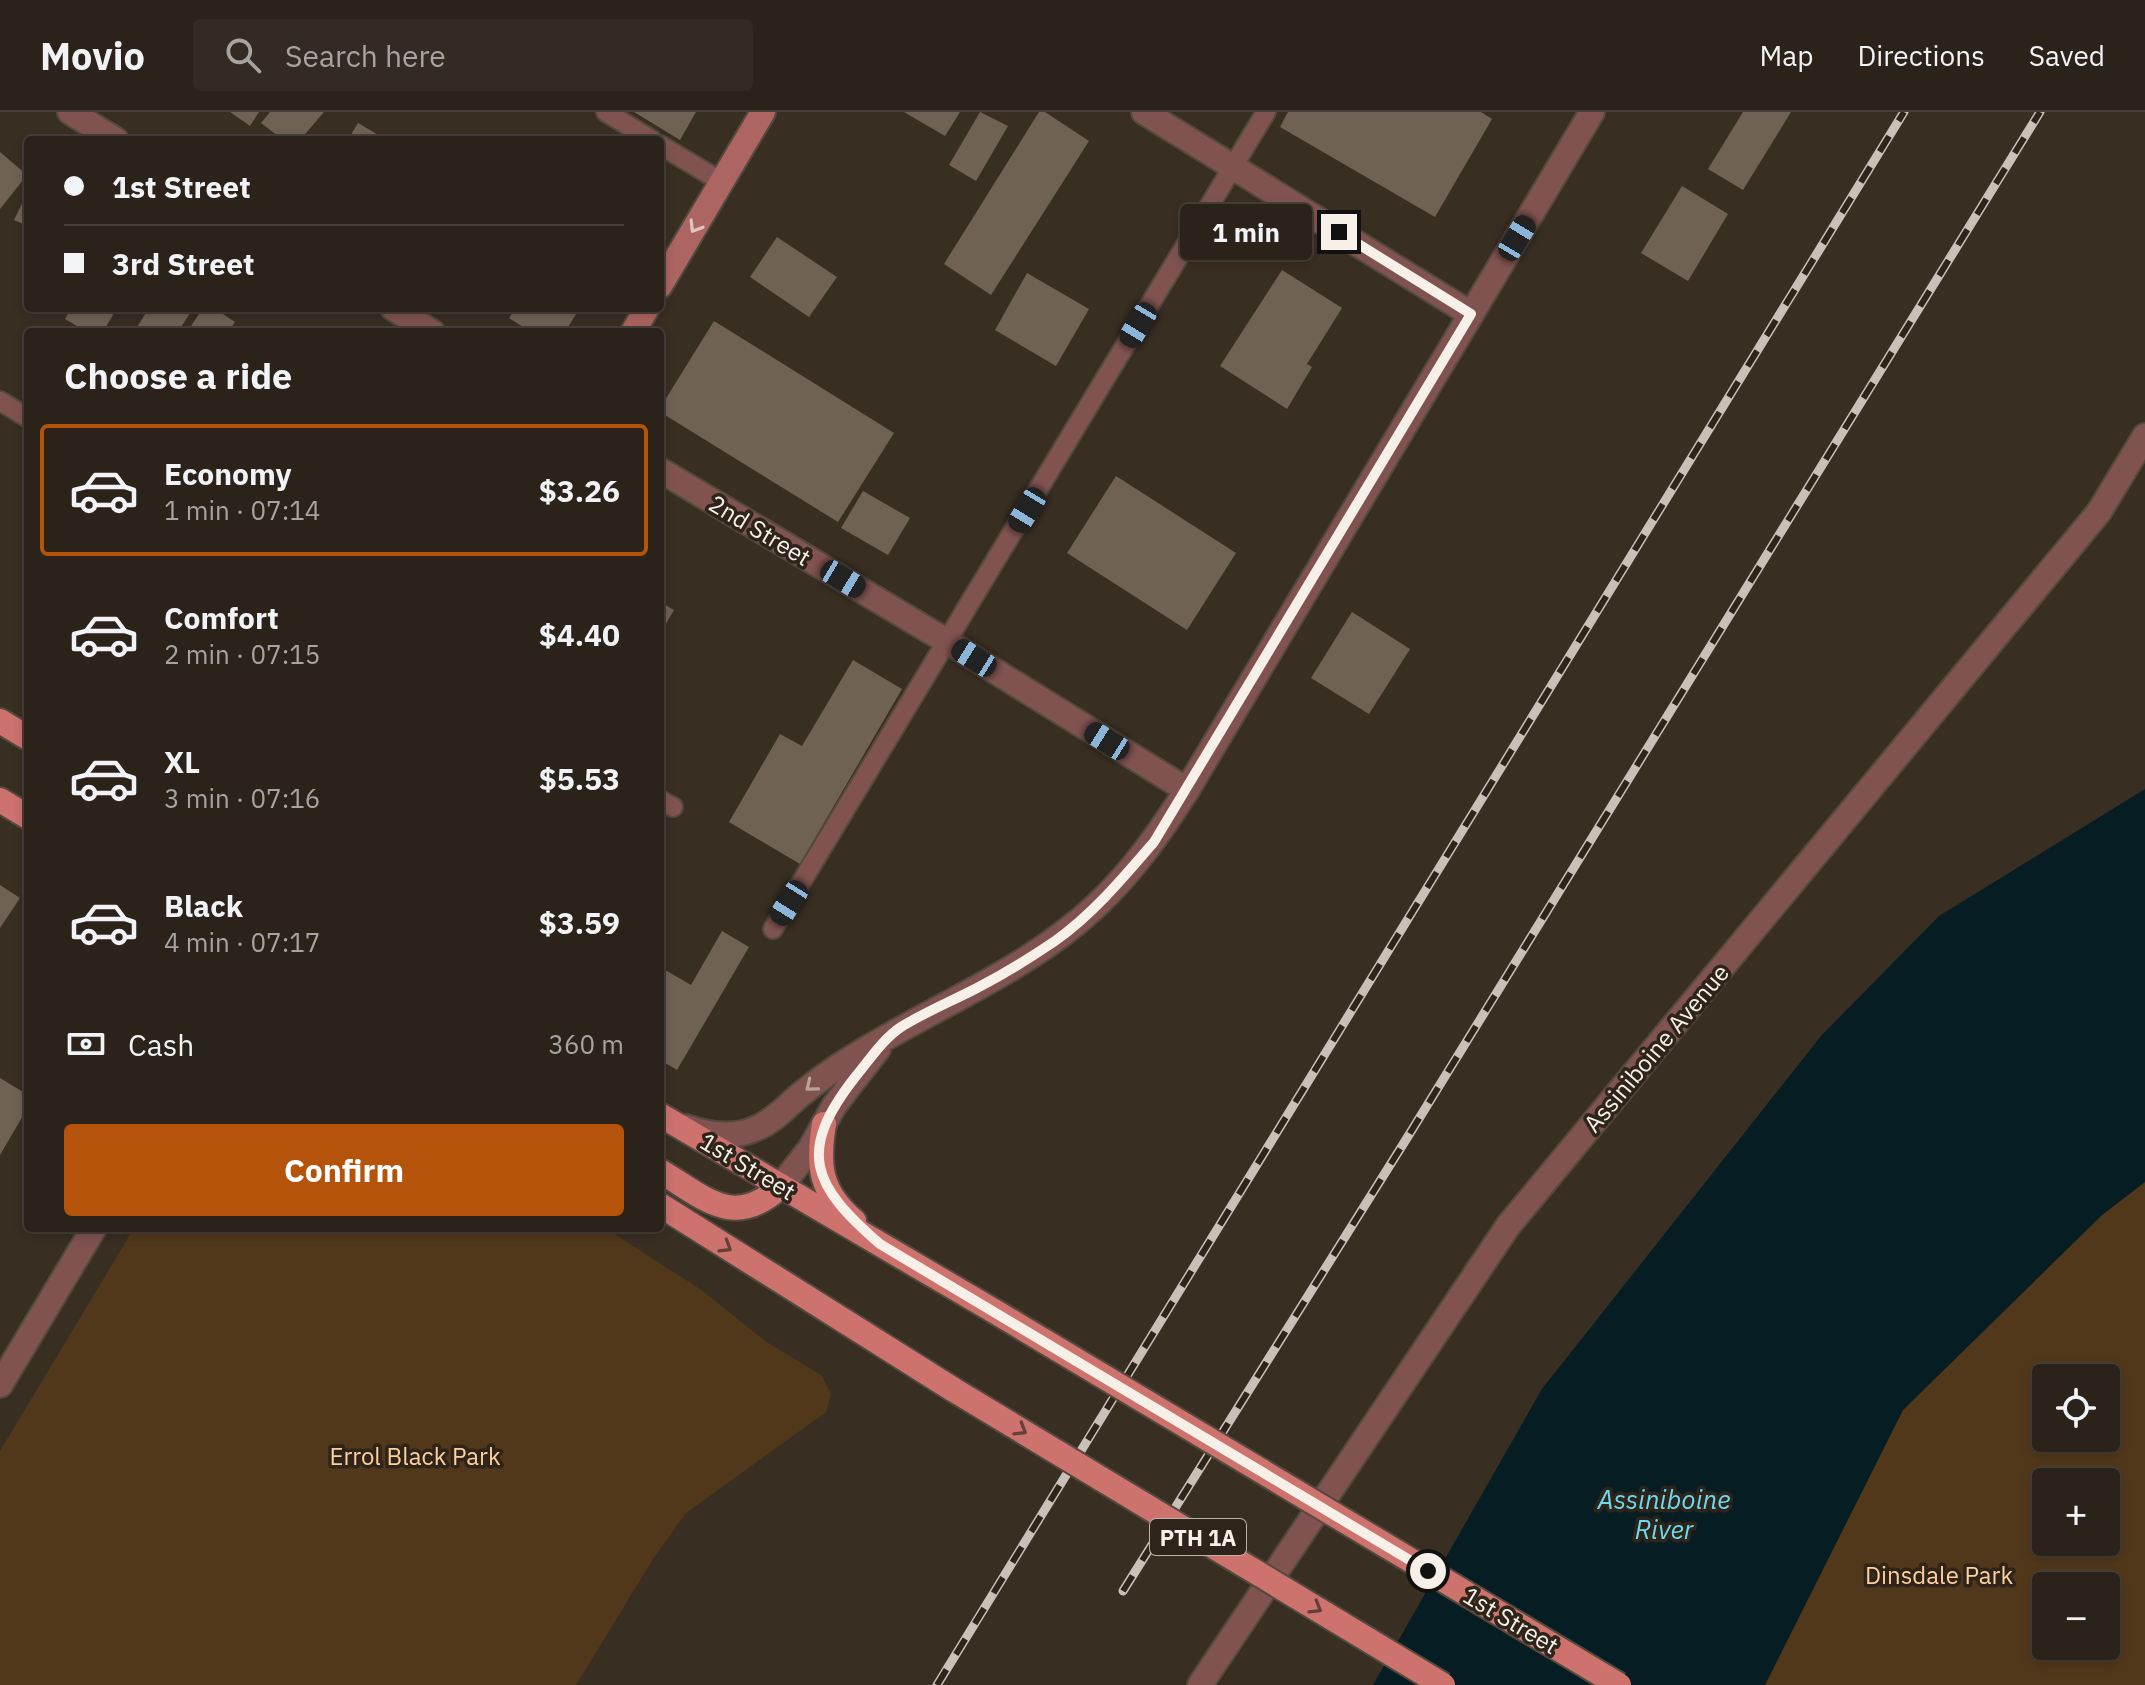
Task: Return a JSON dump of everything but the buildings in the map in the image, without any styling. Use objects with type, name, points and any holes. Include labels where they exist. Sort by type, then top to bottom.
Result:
[{"type":"main road","points":[[0,721],[24,736]]},
{"type":"main road","points":[[0,800],[24,815]]},
{"type":"main road","name":"1st Street","points":[[665,1118],[1619,1685]]},
{"type":"main road","points":[[824,1124],[820,1150],[821,1174],[831,1195],[846,1214],[880,1244]]},
{"type":"main road","points":[[664,1173],[728,1208],[741,1209],[755,1205],[781,1186]]},
{"type":"main road","name":"PTH 1A","points":[[664,1208],[954,1390],[1443,1685]]},
{"type":"street","points":[[70,112],[109,136]]},
{"type":"street","points":[[664,279],[763,112]]},
{"type":"street","points":[[1144,112],[1471,314]]},
{"type":"street","points":[[665,1118],[714,1134],[739,1134],[757,1129],[823,1077],[900,1028],[991,980],[1057,939],[1098,905],[1159,835],[1592,112]]},
{"type":"street","points":[[400,312],[426,328]]},
{"type":"street","name":"Assiniboine Avenue","points":[[1200,1685],[1508,1226],[2099,512],[2145,436]]},
{"type":"street","name":"2nd Street","points":[[664,472],[948,642],[1187,790]]},
{"type":"street","points":[[781,1186],[794,1172],[860,1071],[884,1041],[900,1028]]},
{"type":"street","points":[[0,1385],[92,1232]]},
{"type":"lane","points":[[606,112],[645,136]]},
{"type":"lane","points":[[773,929],[1266,112]]},
{"type":"lane","points":[[664,147],[722,182]]},
{"type":"lane","points":[[0,401],[24,416]]},
{"type":"green space","name":"Dinsdale Park","points":[[2145,1182],[2145,1685],[1765,1685],[1903,1410],[2102,1215]]},
{"type":"green space","name":"Errol Black Park","points":[[132,1232],[611,1232],[700,1289],[765,1341],[821,1375],[831,1394],[826,1412],[685,1514],[653,1559],[576,1685],[0,1685],[0,1451]]},
{"type":"water","name":"Assiniboine River","points":[[2145,789],[2145,1182],[2102,1215],[1903,1410],[1765,1685],[1373,1685],[1542,1389],[1821,1036],[1939,916]]},
{"type":"railway","points":[[937,1685],[1904,112]]},
{"type":"railway","points":[[1123,1591],[1407,1138],[2040,112]]},
{"type":"route","points":[[1339,232],[1471,314],[1154,842],[1098,905],[1057,939],[1018,965],[900,1028],[884,1041],[851,1082],[824,1124],[820,1150],[821,1174],[831,1195],[846,1214],[880,1244],[1428,1571]]}]
